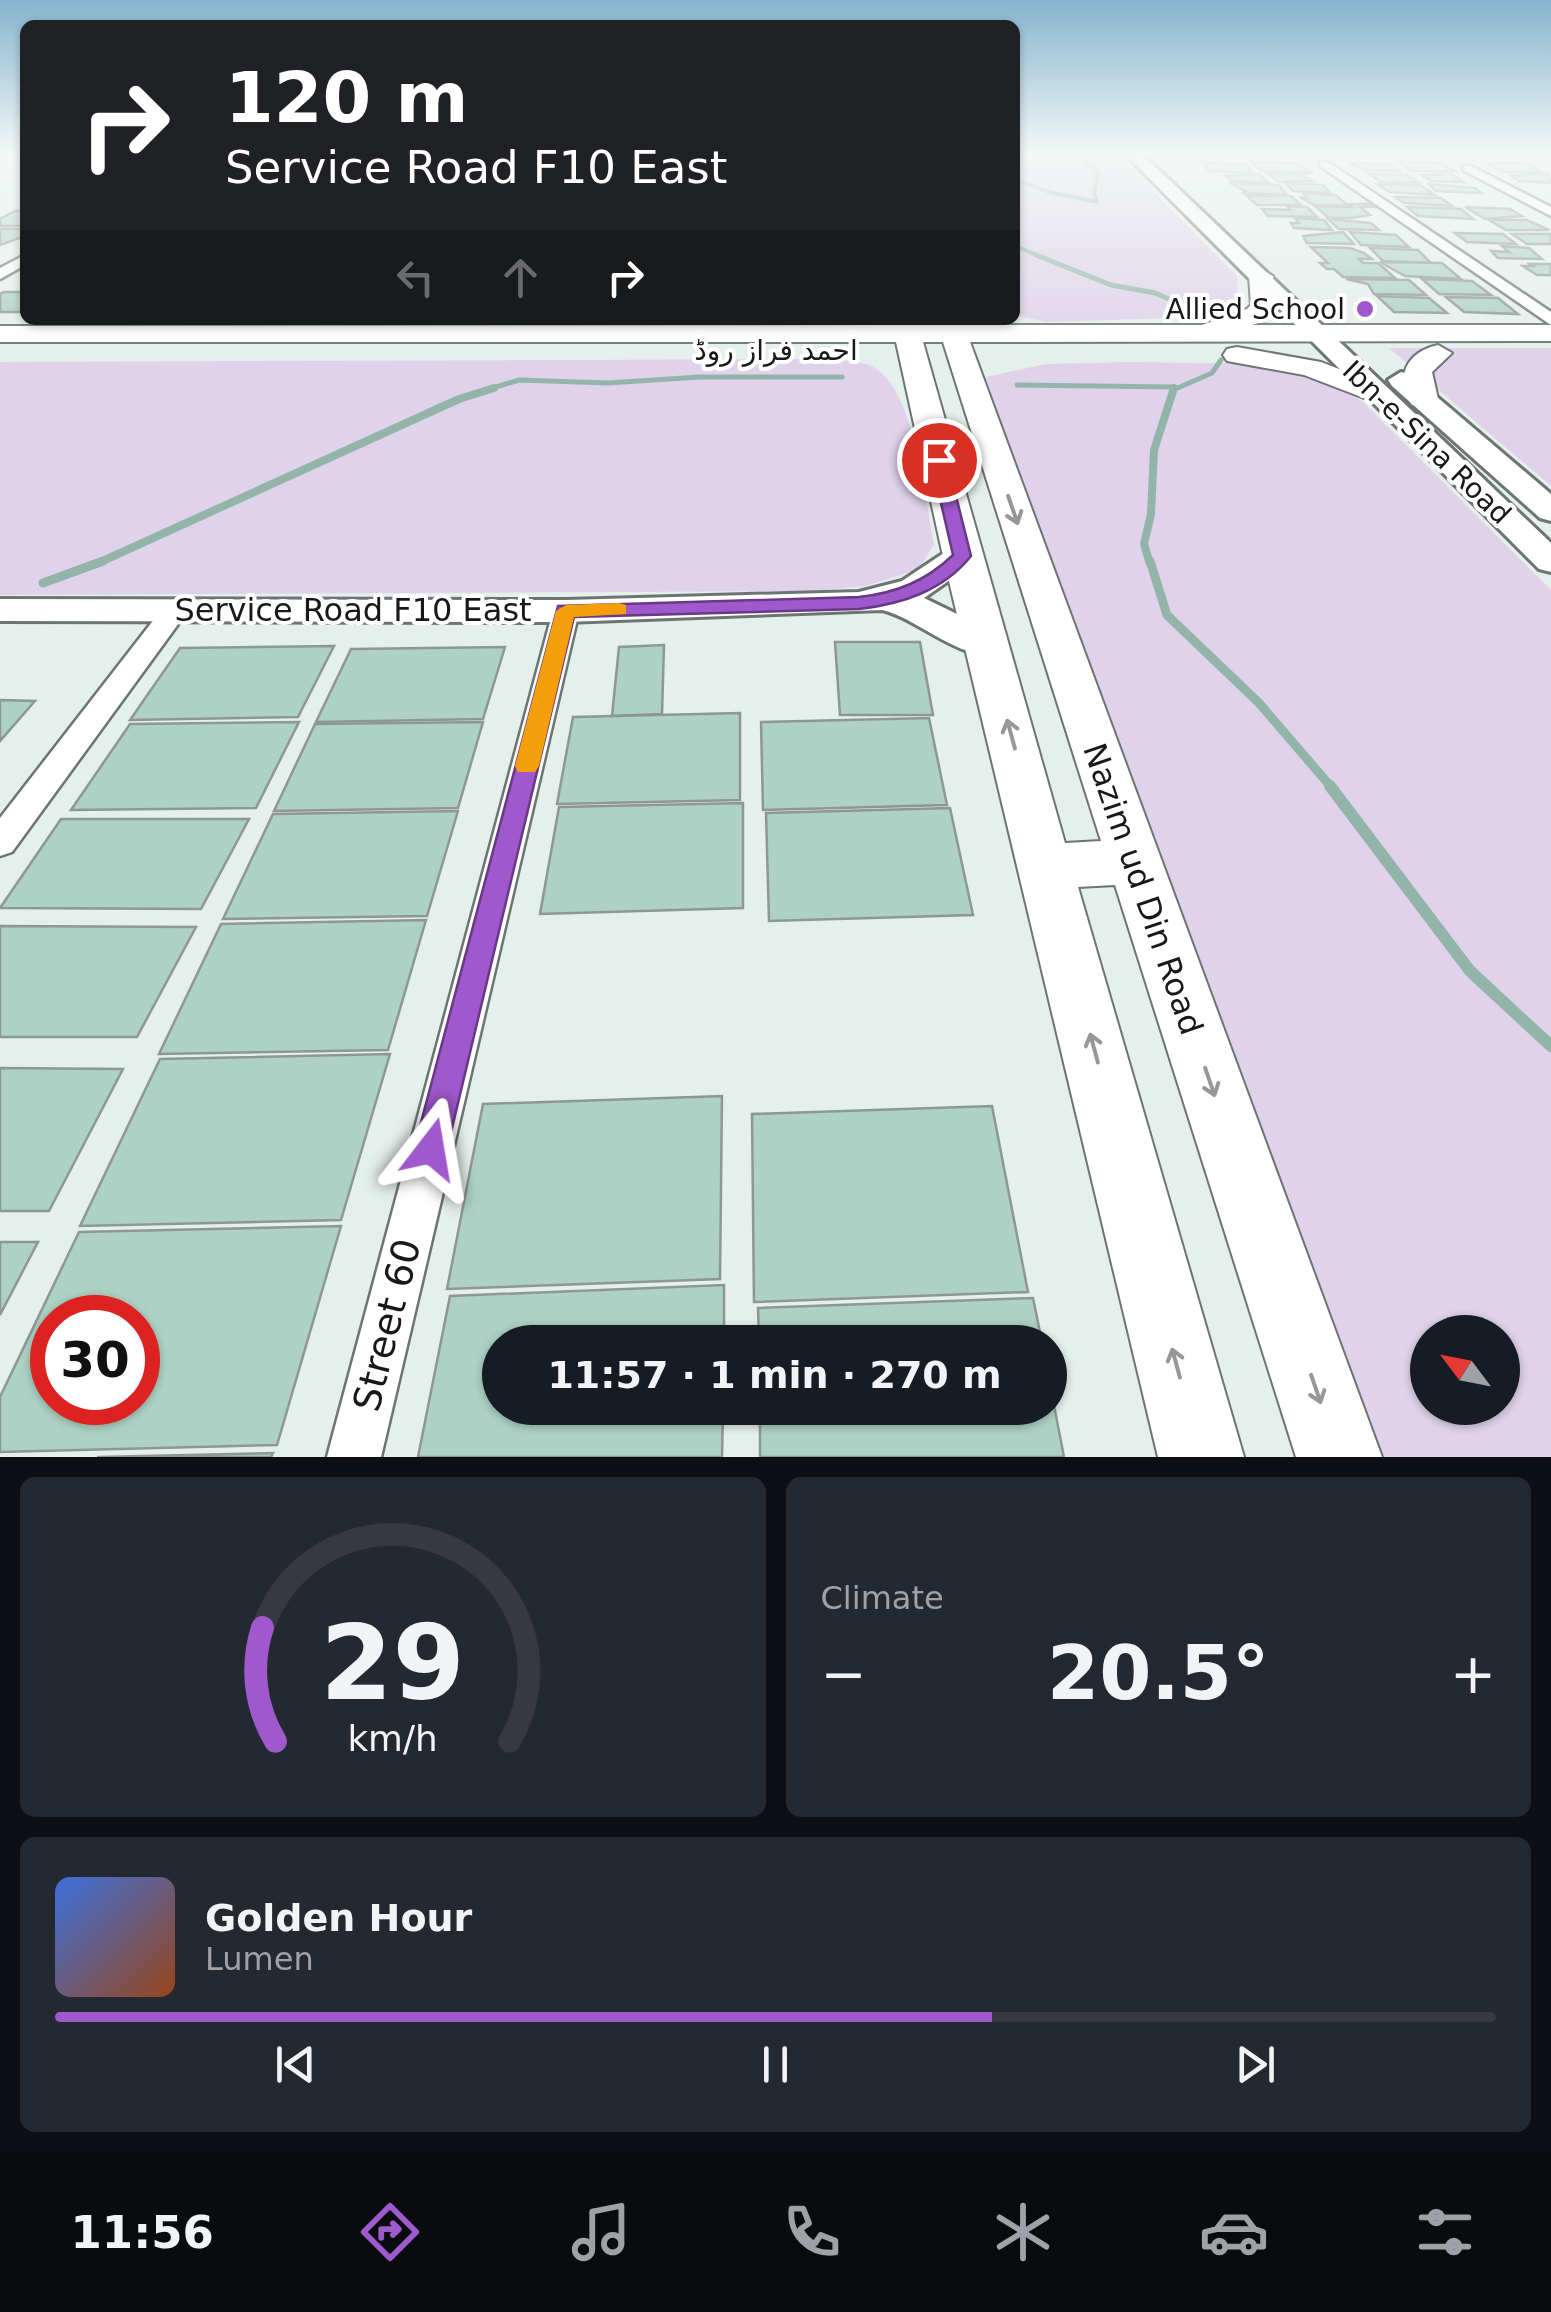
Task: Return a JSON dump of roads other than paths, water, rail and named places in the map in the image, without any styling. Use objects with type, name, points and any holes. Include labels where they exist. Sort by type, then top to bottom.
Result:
[{"type":"main road","name":"Ibn-e-Sina Road","points":[[1217,221],[1269,263]]},
{"type":"main road","name":"Ibn-e-Sina Road","points":[[1226,221],[1329,325],[1377,394],[1551,562]]},
{"type":"main road","points":[[1190,333],[1228,326],[1256,315],[1264,307],[1269,263]]},
{"type":"main road","points":[[1329,325],[1371,321],[1434,343],[1414,380],[1423,399]]},
{"type":"main road","points":[[1020,322],[1084,342]]},
{"type":"main road","name":"احمد فراز روڈ","points":[[1084,342],[1224,354],[1329,325],[1374,353],[1434,343],[1551,333]]},
{"type":"main road","name":"احمد فراز روڈ","points":[[0,334],[149,327],[646,327],[932,351],[1329,325],[1434,343],[1551,353]]},
{"type":"main road","points":[[814,342],[932,351],[1084,342]]},
{"type":"main road","points":[[814,342],[932,351]]},
{"type":"main road","name":"احمد فراز روڈ","points":[[0,349],[814,342]]},
{"type":"main road","points":[[932,351],[962,556],[1201,1457]]},
{"type":"main road","name":"Nazim ud Din Road","points":[[932,351],[1134,862],[1340,1457]]},
{"type":"main road","name":"Ibn-e-Sina Road","points":[[1374,353],[1551,511]]},
{"type":"main road","points":[[1224,354],[1311,368],[1377,394]]},
{"type":"main road","points":[[1448,463],[1494,462]]},
{"type":"main road","name":"Service Road F10 East","points":[[885,600],[942,576],[962,556]]},
{"type":"main road","name":"Service Road F10 East","points":[[0,610],[566,611],[885,600],[912,606],[986,644]]},
{"type":"main road","points":[[1047,866],[1134,862]]},
{"type":"street","points":[[1407,221],[1551,320]]},
{"type":"street","points":[[0,843],[174,610]]},
{"type":"street","name":"Street 60","points":[[354,1457],[566,611]]},
{"type":"waterway","points":[[1020,248],[1042,257]]},
{"type":"waterway","points":[[1036,255],[1111,285],[1155,293],[1185,306]]},
{"type":"waterway","points":[[1173,390],[1212,373],[1221,360]]},
{"type":"waterway","points":[[486,390],[519,380],[608,383],[699,377],[842,377]]},
{"type":"waterway","points":[[1017,385],[1174,387]]},
{"type":"waterway","points":[[101,562],[459,399],[494,388]]},
{"type":"waterway","points":[[1150,564],[1144,544],[1151,514],[1154,450],[1173,390]]},
{"type":"waterway","points":[[1150,561],[1167,615],[1259,703],[1332,788]]},
{"type":"waterway","points":[[43,583],[101,562]]},
{"type":"waterway","points":[[96,564],[101,562]]},
{"type":"waterway","points":[[1330,786],[1470,971],[1551,1046]]},
{"type":"place","name":"Allied School","points":[[1365,309]]}]
